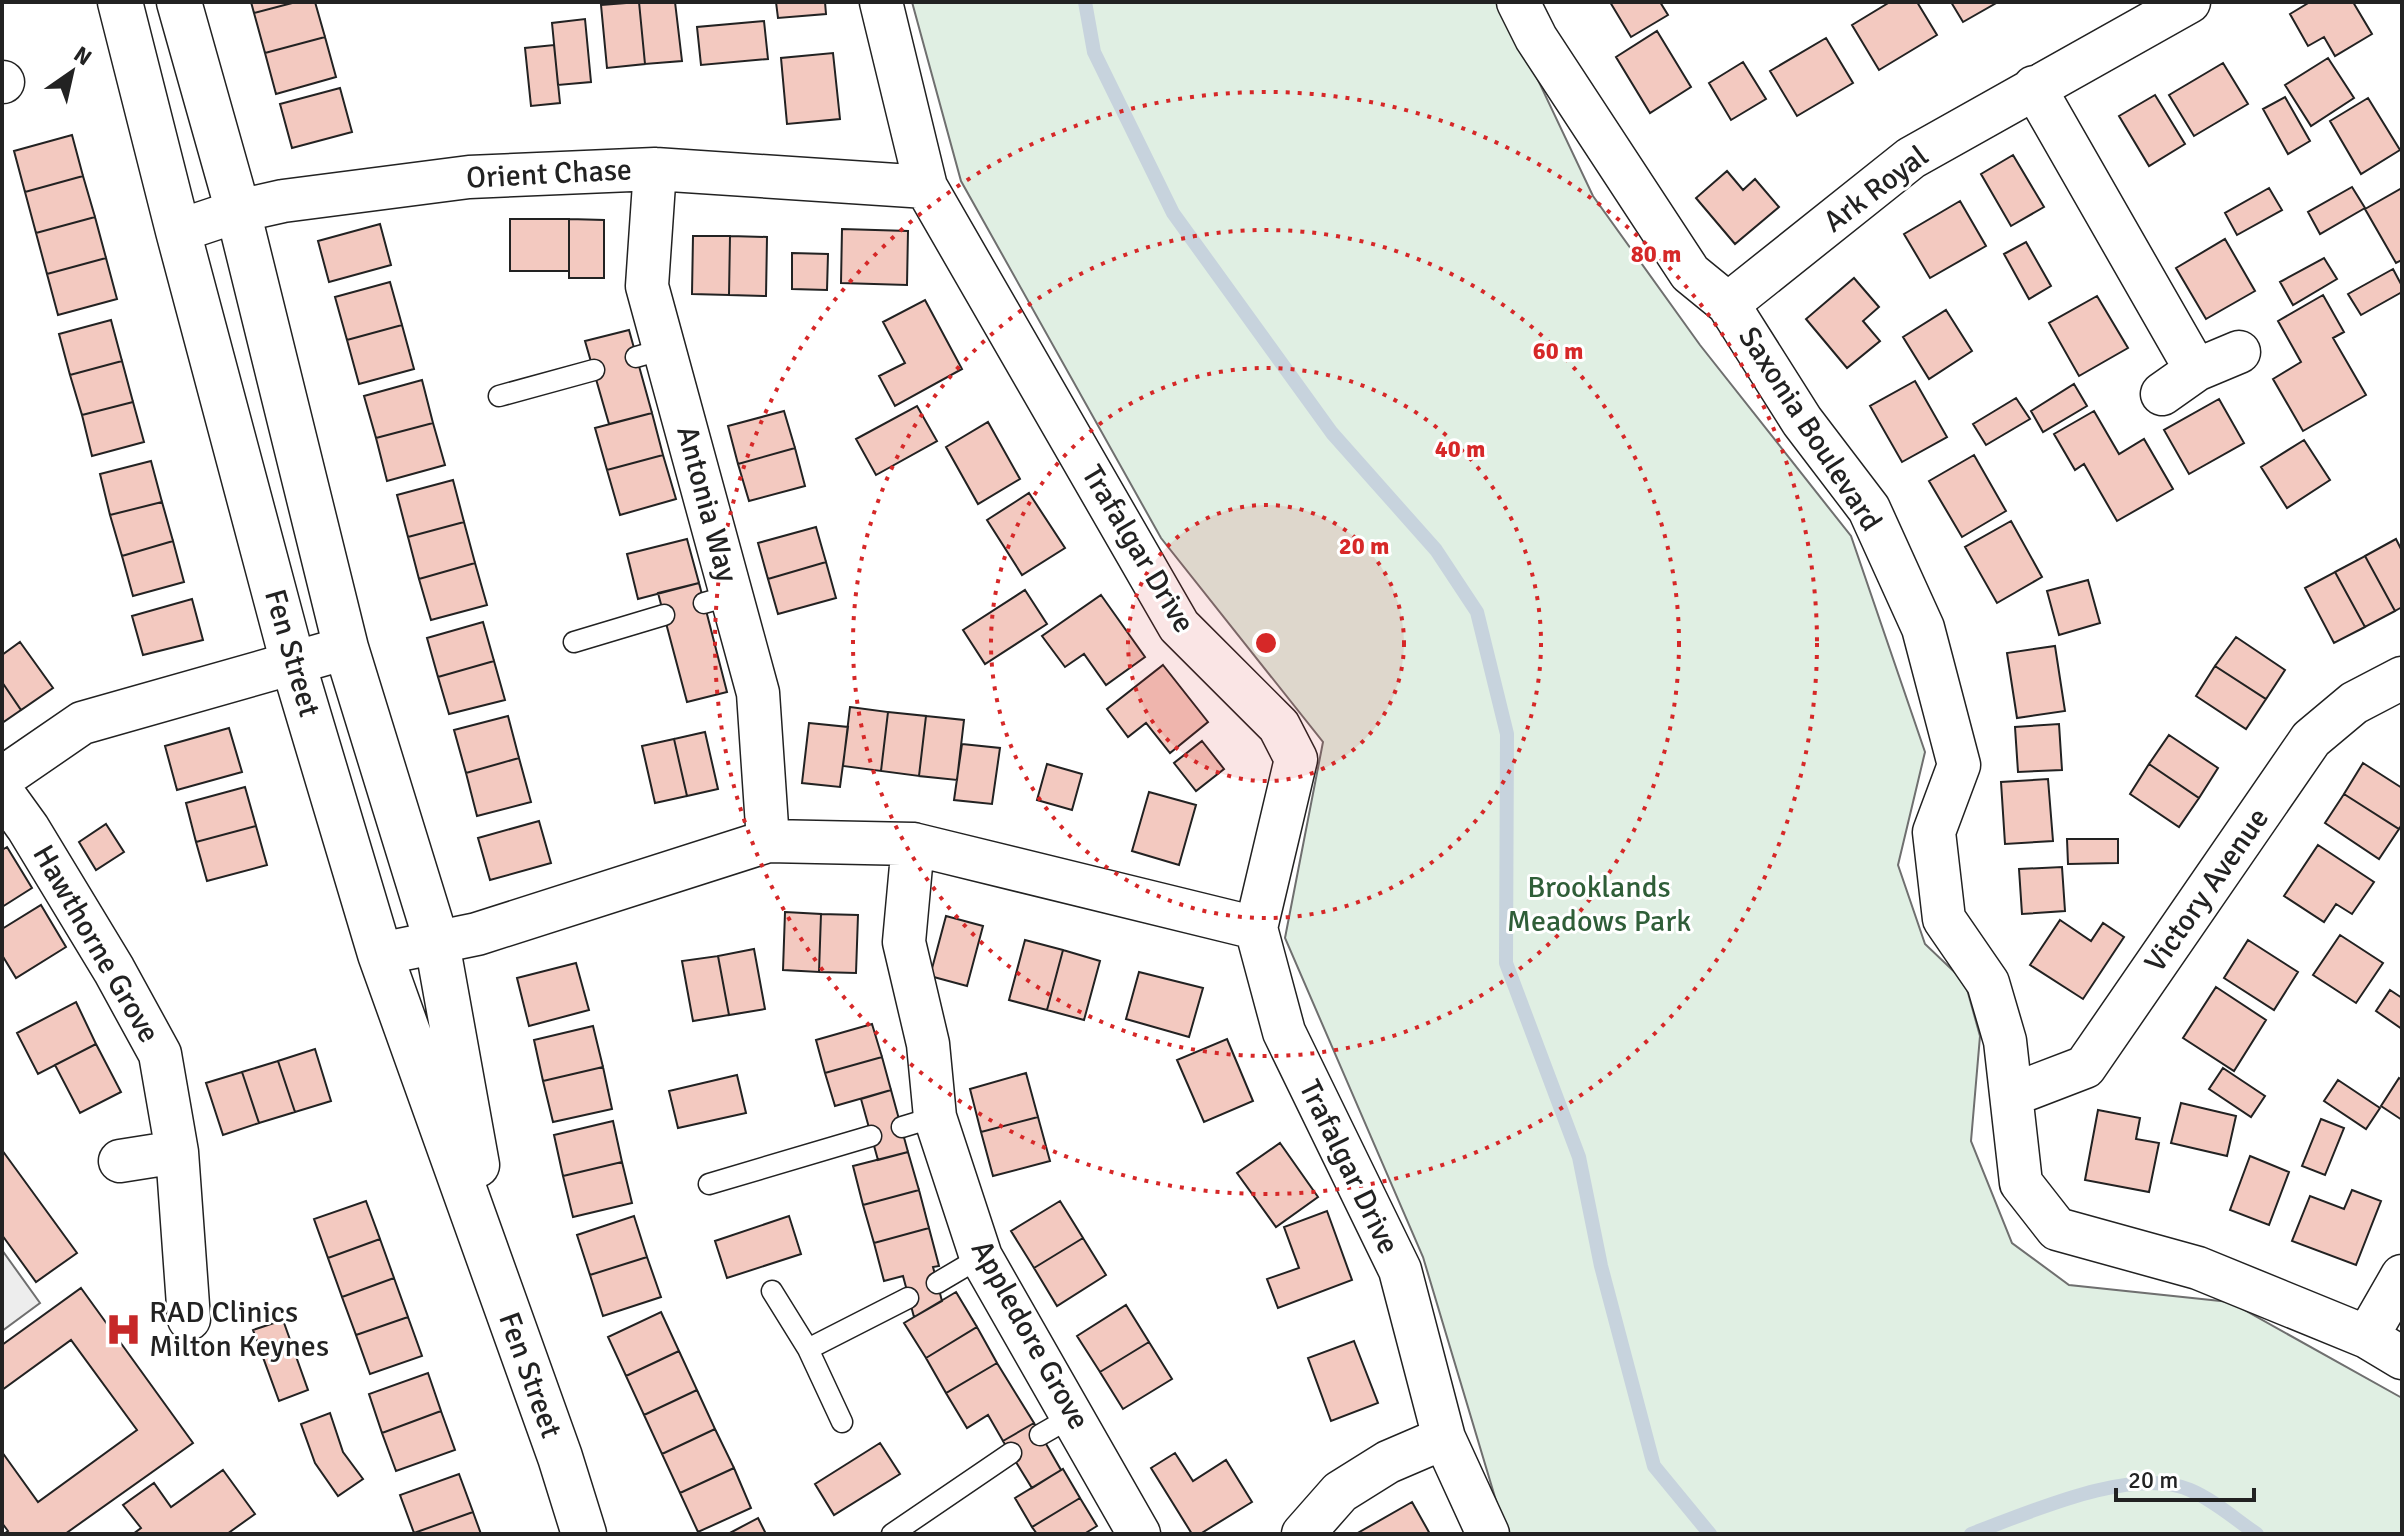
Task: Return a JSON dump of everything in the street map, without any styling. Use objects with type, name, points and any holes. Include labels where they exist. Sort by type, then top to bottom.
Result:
[{"type":"street","name":"Fen Street","points":[[120,2],[293,663],[380,954],[560,1457],[584,1534]]},
{"type":"street","name":"Fen Street","points":[[179,2],[238,211],[346,648],[437,943],[500,1293]]},
{"type":"street","name":"Trafalgar Drive","points":[[881,2],[926,187],[1179,626],[1279,726],[1296,759],[1256,928],[1284,1032],[1400,1270],[1444,1438],[1488,1534]]},
{"type":"street","name":"Saxonia Boulevard","points":[[1518,2],[1536,38],[1690,273],[1728,304],[1802,421],[1869,509],[1923,628],[1959,765],[1934,832],[1944,919],[1988,983],[2005,1041],[2021,1183],[2057,1229],[2198,1268],[2367,1337],[2402,1358]]},
{"type":"street","name":"Ark Royal","points":[[1728,304],[1911,158],[2189,2]]},
{"type":"street","points":[[2034,87],[2196,370]]},
{"type":"street","name":"Orient Chase","points":[[178,231],[238,211],[283,201],[469,177],[655,169],[926,187]]},
{"type":"street","name":"Antonia Way","points":[[655,169],[647,286],[650,353],[718,599],[758,693],[768,841]]},
{"type":"street","points":[[2162,394],[2196,370],[2239,352]]},
{"type":"street","points":[[2,778],[82,723],[346,648]]},
{"type":"street","name":"Victory Avenue","points":[[2012,1095],[2085,1067],[2311,739],[2354,703],[2402,678]]},
{"type":"street","name":"Hawthorne Grove","points":[[2,792],[28,828],[106,957],[160,1054],[177,1152],[189,1319]]},
{"type":"street","points":[[380,954],[477,934],[768,841],[913,844],[1256,928]]},
{"type":"street","name":"Appledore Grove","points":[[913,844],[904,942],[928,1044],[918,1122],[1057,1425],[1139,1534]]},
{"type":"street","points":[[120,1161],[177,1152]]},
{"type":"street","points":[[2367,1337],[2402,1276]]},
{"type":"street","points":[[1303,1534],[1340,1492],[1388,1462],[1444,1438]]},
{"type":"street","name":"Fen Street","points":[[560,1457],[604,1534]]},
{"type":"lane","points":[[499,396],[594,370]]},
{"type":"lane","points":[[574,642],[664,615]]},
{"type":"lane","points":[[709,1184],[871,1136]]},
{"type":"lane","points":[[937,1283],[981,1257]]},
{"type":"lane","points":[[772,1291],[808,1349],[842,1422]]},
{"type":"lane","points":[[808,1349],[908,1298]]},
{"type":"lane","points":[[892,1534],[1011,1453]]},
{"type":"green space","name":"Brooklands Meadows Park","points":[[912,2],[1501,2],[1593,196],[1700,345],[1851,536],[1925,752],[1898,865],[1925,944],[1965,982],[1980,1036],[1971,1141],[2012,1243],[2069,1285],[2230,1302],[2402,1398],[2402,1534],[1506,1534],[1423,1257],[1285,938],[1323,742],[1161,538],[961,181]]},
{"type":"shaded area","points":[[2,1250],[40,1303],[2,1331]]},
{"type":"building","points":[[251,2],[296,2],[254,13]]},
{"type":"building","points":[[296,2],[315,2],[325,37],[265,53],[254,13]]},
{"type":"building","points":[[639,2],[675,2],[682,61],[645,64]]},
{"type":"building","points":[[639,2],[645,64],[607,68],[601,5]]},
{"type":"building","points":[[776,2],[825,2],[826,14],[778,18]]},
{"type":"building","points":[[1610,2],[1660,2],[1668,15],[1631,37]]},
{"type":"building","points":[[1890,2],[1917,2],[1937,35],[1879,70],[1852,25]]},
{"type":"building","points":[[1951,2],[1998,2],[1963,22]]},
{"type":"building","points":[[2310,2],[2353,2],[2372,34],[2335,56],[2324,37],[2308,46],[2290,14]]},
{"type":"building","points":[[585,19],[591,82],[558,85],[552,23]]},
{"type":"building","points":[[764,21],[768,59],[701,65],[697,27]]},
{"type":"building","points":[[1657,31],[1691,87],[1650,113],[1616,57]]},
{"type":"building","points":[[325,37],[336,77],[276,94],[265,53]]},
{"type":"building","points":[[1826,38],[1853,83],[1797,116],[1770,71]]},
{"type":"building","points":[[554,45],[560,103],[531,106],[525,48]]},
{"type":"building","points":[[833,53],[840,119],[787,124],[781,58]]},
{"type":"building","points":[[2328,58],[2354,98],[2311,126],[2285,85]]},
{"type":"building","points":[[1743,62],[1766,99],[1731,120],[1709,83]]},
{"type":"building","points":[[2223,63],[2248,104],[2194,136],[2169,95]]},
{"type":"building","points":[[340,88],[352,132],[292,148],[280,104]]},
{"type":"building","points":[[2155,95],[2185,144],[2149,166],[2119,116]]},
{"type":"building","points":[[2285,97],[2310,141],[2288,154],[2263,109]]},
{"type":"building","points":[[2368,98],[2400,150],[2361,174],[2330,121]]},
{"type":"building","points":[[72,135],[83,176],[25,192],[14,151]]},
{"type":"building","points":[[2013,155],[2044,207],[2011,226],[1981,174]]},
{"type":"building","points":[[1727,171],[1743,190],[1755,179],[1779,207],[1735,244],[1696,198]]},
{"type":"building","points":[[83,176],[95,217],[36,233],[25,192]]},
{"type":"building","points":[[2352,187],[2365,208],[2320,234],[2308,212]]},
{"type":"building","points":[[2269,188],[2282,210],[2237,235],[2225,213]]},
{"type":"building","points":[[2402,188],[2402,260],[2396,263],[2365,209]]},
{"type":"building","points":[[1960,201],[1986,246],[1930,278],[1904,234]]},
{"type":"building","points":[[95,217],[106,258],[47,274],[36,233]]},
{"type":"building","points":[[510,219],[569,219],[569,271],[510,271]]},
{"type":"building","points":[[569,219],[604,220],[604,278],[569,278]]},
{"type":"building","points":[[380,224],[391,265],[329,282],[318,241]]},
{"type":"building","points":[[842,229],[908,231],[907,285],[841,283]]},
{"type":"building","points":[[693,236],[730,236],[729,295],[692,294]]},
{"type":"building","points":[[730,236],[767,237],[766,296],[729,295]]},
{"type":"building","points":[[2225,239],[2255,291],[2206,319],[2176,268]]},
{"type":"building","points":[[2026,242],[2051,286],[2029,299],[2004,254]]},
{"type":"building","points":[[792,253],[828,254],[827,290],[792,289]]},
{"type":"building","points":[[106,258],[117,299],[58,315],[47,274]]},
{"type":"building","points":[[2324,258],[2337,279],[2293,305],[2280,282]]},
{"type":"building","points":[[2393,269],[2402,292],[2361,315],[2348,294]]},
{"type":"building","points":[[1854,278],[1879,307],[1863,321],[1880,341],[1847,368],[1806,319]]},
{"type":"building","points":[[390,282],[402,325],[347,340],[335,297]]},
{"type":"building","points":[[2323,295],[2344,332],[2333,338],[2366,395],[2303,431],[2273,379],[2301,362],[2278,321]]},
{"type":"building","points":[[2097,296],[2128,348],[2079,376],[2049,323]]},
{"type":"building","points":[[925,300],[962,369],[895,406],[879,376],[905,363],[883,322]]},
{"type":"building","points":[[1946,310],[1972,351],[1929,379],[1903,337]]},
{"type":"building","points":[[111,320],[122,361],[70,375],[59,334]]},
{"type":"building","points":[[402,325],[414,369],[359,384],[347,340]]},
{"type":"building","points":[[629,330],[652,413],[609,424],[585,341]]},
{"type":"building","points":[[122,361],[133,402],[82,415],[70,375]]},
{"type":"building","points":[[422,380],[433,423],[376,438],[364,396]]},
{"type":"building","points":[[1915,381],[1947,437],[1902,462],[1870,406]]},
{"type":"building","points":[[2074,384],[2087,406],[2043,432],[2031,411]]},
{"type":"building","points":[[2016,398],[2030,419],[1986,445],[1973,424]]},
{"type":"building","points":[[2219,399],[2244,443],[2189,474],[2164,430]]},
{"type":"building","points":[[133,402],[144,442],[92,456],[82,415]]},
{"type":"building","points":[[917,406],[937,441],[876,475],[856,439]]},
{"type":"building","points":[[784,411],[795,448],[738,464],[728,426]]},
{"type":"building","points":[[2094,411],[2119,454],[2144,439],[2173,489],[2117,521],[2084,464],[2075,470],[2054,434]]},
{"type":"building","points":[[652,413],[663,455],[607,470],[595,428]]},
{"type":"building","points":[[988,422],[1020,479],[978,504],[946,447]]},
{"type":"building","points":[[433,423],[445,465],[387,481],[376,438]]},
{"type":"building","points":[[2304,440],[2330,480],[2287,508],[2261,467]]},
{"type":"building","points":[[795,448],[805,486],[749,501],[738,464]]},
{"type":"building","points":[[663,455],[676,499],[620,515],[607,470]]},
{"type":"building","points":[[1974,455],[2006,511],[1962,537],[1929,481]]},
{"type":"building","points":[[151,461],[162,502],[110,515],[100,474]]},
{"type":"building","points":[[453,480],[464,522],[408,537],[397,495]]},
{"type":"building","points":[[1029,493],[1065,548],[1022,575],[987,520]]},
{"type":"building","points":[[162,502],[173,541],[122,556],[110,515]]},
{"type":"building","points":[[2011,521],[2042,577],[1997,603],[1965,547]]},
{"type":"building","points":[[464,522],[475,563],[419,579],[408,537]]},
{"type":"building","points":[[816,527],[826,562],[768,579],[758,543]]},
{"type":"building","points":[[687,539],[699,583],[638,599],[627,554]]},
{"type":"building","points":[[2396,539],[2402,551],[2402,607],[2395,611],[2365,556]]},
{"type":"building","points":[[173,541],[184,582],[133,596],[122,556]]},
{"type":"building","points":[[2365,556],[2395,611],[2365,627],[2335,572]]},
{"type":"building","points":[[826,562],[836,598],[778,614],[768,579]]},
{"type":"building","points":[[475,563],[487,605],[431,620],[419,579]]},
{"type":"building","points":[[2335,572],[2365,627],[2334,643],[2305,588]]},
{"type":"building","points":[[2088,580],[2100,623],[2059,635],[2047,591]]},
{"type":"building","points":[[699,583],[727,692],[687,702],[658,593]]},
{"type":"building","points":[[1025,590],[1047,624],[985,664],[963,630]]},
{"type":"building","points":[[1101,595],[1145,657],[1106,685],[1084,654],[1065,667],[1042,636]]},
{"type":"building","points":[[192,599],[203,640],[143,655],[132,616]]},
{"type":"building","points":[[483,622],[494,661],[438,677],[427,638]]},
{"type":"building","points":[[2236,637],[2285,670],[2266,699],[2215,666]]},
{"type":"building","points":[[20,642],[53,688],[21,710],[2,682],[2,655]]},
{"type":"building","points":[[2055,646],[2065,711],[2017,718],[2007,653]]},
{"type":"building","points":[[494,661],[505,700],[449,714],[438,677]]},
{"type":"building","points":[[1163,665],[1208,722],[1170,753],[1146,723],[1128,737],[1107,709]]},
{"type":"building","points":[[2215,666],[2266,699],[2246,729],[2196,696]]},
{"type":"building","points":[[2,682],[21,710],[2,723]]},
{"type":"building","points":[[850,707],[888,712],[881,771],[843,766]]},
{"type":"building","points":[[888,712],[926,716],[919,776],[881,771]]},
{"type":"building","points":[[508,716],[519,758],[466,773],[454,730]]},
{"type":"building","points":[[926,716],[964,720],[957,780],[919,776]]},
{"type":"building","points":[[809,723],[848,727],[840,787],[802,783]]},
{"type":"building","points":[[2059,724],[2062,770],[2018,772],[2015,727]]},
{"type":"building","points":[[229,728],[242,772],[177,790],[165,746]]},
{"type":"building","points":[[705,732],[718,789],[687,796],[674,739]]},
{"type":"building","points":[[2169,735],[2218,768],[2199,798],[2149,764]]},
{"type":"building","points":[[674,739],[687,796],[655,803],[642,746]]},
{"type":"building","points":[[1202,741],[1224,769],[1196,791],[1174,763]]},
{"type":"building","points":[[962,744],[1000,748],[992,804],[954,800]]},
{"type":"building","points":[[519,758],[531,802],[477,816],[466,773]]},
{"type":"building","points":[[2363,763],[2402,788],[2402,824],[2399,829],[2344,794]]},
{"type":"building","points":[[1047,764],[1082,774],[1072,810],[1037,800]]},
{"type":"building","points":[[2149,764],[2199,798],[2179,827],[2130,794]]},
{"type":"building","points":[[2048,779],[2053,841],[2005,844],[2001,782]]},
{"type":"building","points":[[245,787],[256,826],[196,842],[186,803]]},
{"type":"building","points":[[1149,792],[1196,805],[1179,865],[1132,851]]},
{"type":"building","points":[[2344,794],[2399,829],[2379,859],[2325,823]]},
{"type":"building","points":[[539,821],[551,863],[490,880],[478,838]]},
{"type":"building","points":[[106,824],[124,852],[96,870],[79,842]]},
{"type":"building","points":[[256,826],[267,865],[207,881],[196,842]]},
{"type":"building","points":[[2067,839],[2118,839],[2118,863],[2068,864]]},
{"type":"building","points":[[2318,845],[2374,882],[2352,914],[2336,904],[2324,922],[2284,896]]},
{"type":"building","points":[[7,847],[32,888],[2,907],[2,850]]},
{"type":"building","points":[[2062,867],[2065,911],[2022,914],[2019,869]]},
{"type":"building","points":[[41,905],[66,947],[16,978],[2,955],[2,929]]},
{"type":"building","points":[[785,912],[821,914],[819,972],[783,970]]},
{"type":"building","points":[[821,914],[858,915],[856,973],[819,972]]},
{"type":"building","points":[[946,916],[983,926],[967,986],[930,976]]},
{"type":"building","points":[[2060,920],[2091,941],[2103,923],[2124,937],[2083,999],[2030,965]]},
{"type":"building","points":[[2340,935],[2383,963],[2356,1003],[2313,975]]},
{"type":"building","points":[[1025,940],[1063,950],[1047,1010],[1009,1000]]},
{"type":"building","points":[[2248,940],[2298,972],[2274,1010],[2224,978]]},
{"type":"building","points":[[754,949],[765,1009],[729,1015],[718,956]]},
{"type":"building","points":[[1063,950],[1100,961],[1084,1020],[1047,1010]]},
{"type":"building","points":[[718,956],[729,1015],[693,1021],[682,961]]},
{"type":"building","points":[[576,963],[589,1010],[529,1026],[517,978]]},
{"type":"building","points":[[1139,972],[1203,988],[1189,1037],[1126,1019]]},
{"type":"building","points":[[2216,987],[2266,1020],[2234,1071],[2183,1038]]},
{"type":"building","points":[[2390,990],[2402,998],[2402,1029],[2376,1011]]},
{"type":"building","points":[[76,1002],[96,1044],[38,1074],[17,1033]]},
{"type":"building","points":[[872,1024],[882,1057],[825,1073],[816,1040]]},
{"type":"building","points":[[593,1026],[603,1067],[543,1081],[534,1040]]},
{"type":"building","points":[[1227,1039],[1253,1101],[1204,1122],[1177,1060]]},
{"type":"building","points":[[96,1044],[121,1092],[80,1113],[55,1065]]},
{"type":"building","points":[[315,1049],[331,1101],[295,1112],[278,1061]]},
{"type":"building","points":[[882,1057],[891,1090],[835,1106],[825,1073]]},
{"type":"building","points":[[278,1061],[295,1112],[259,1123],[242,1072]]},
{"type":"building","points":[[603,1067],[612,1109],[553,1122],[543,1081]]},
{"type":"building","points":[[2223,1068],[2265,1096],[2251,1117],[2209,1089]]},
{"type":"building","points":[[242,1072],[259,1123],[223,1135],[206,1083]]},
{"type":"building","points":[[1026,1073],[1038,1117],[981,1132],[970,1089]]},
{"type":"building","points":[[737,1075],[746,1113],[678,1128],[669,1091]]},
{"type":"building","points":[[2399,1078],[2402,1080],[2402,1120],[2381,1106]]},
{"type":"building","points":[[2338,1080],[2380,1108],[2366,1129],[2324,1101]]},
{"type":"building","points":[[891,1090],[908,1152],[878,1160],[861,1099]]},
{"type":"building","points":[[2181,1103],[2236,1116],[2227,1156],[2171,1143]]},
{"type":"building","points":[[2098,1110],[2140,1118],[2136,1139],[2159,1143],[2149,1192],[2085,1180]]},
{"type":"building","points":[[1038,1117],[1050,1161],[993,1176],[981,1132]]},
{"type":"building","points":[[2321,1119],[2344,1128],[2325,1175],[2302,1166]]},
{"type":"building","points":[[613,1121],[622,1162],[563,1176],[554,1135]]},
{"type":"building","points":[[1280,1143],[1318,1197],[1276,1227],[1237,1173]]},
{"type":"building","points":[[2,1150],[77,1253],[36,1282],[2,1235]]},
{"type":"building","points":[[908,1152],[919,1190],[863,1205],[853,1166]]},
{"type":"building","points":[[2250,1156],[2289,1172],[2269,1225],[2230,1210]]},
{"type":"building","points":[[622,1162],[632,1203],[573,1217],[563,1176]]},
{"type":"building","points":[[919,1190],[929,1228],[874,1243],[863,1205]]},
{"type":"building","points":[[2352,1190],[2381,1201],[2356,1265],[2292,1241],[2310,1196],[2344,1209]]},
{"type":"building","points":[[366,1201],[380,1239],[328,1258],[314,1219]]},
{"type":"building","points":[[1060,1201],[1083,1238],[1034,1268],[1011,1231]]},
{"type":"building","points":[[1327,1211],[1352,1280],[1278,1308],[1267,1279],[1299,1268],[1284,1227]]},
{"type":"building","points":[[634,1216],[647,1257],[590,1275],[577,1235]]},
{"type":"building","points":[[789,1216],[801,1254],[727,1278],[715,1241]]},
{"type":"building","points":[[929,1228],[939,1266],[933,1267],[942,1301],[914,1317],[903,1276],[884,1281],[874,1243]]},
{"type":"building","points":[[1083,1238],[1106,1275],[1057,1306],[1034,1268]]},
{"type":"building","points":[[380,1239],[394,1278],[342,1297],[328,1258]]},
{"type":"building","points":[[647,1257],[661,1297],[603,1316],[590,1275]]},
{"type":"building","points":[[394,1278],[408,1317],[356,1335],[342,1297]]},
{"type":"building","points":[[81,1288],[193,1443],[65,1534],[4,1534],[8,1531],[2,1523],[2,1452],[38,1502],[137,1430],[71,1340],[2,1390],[2,1345]]},
{"type":"building","points":[[956,1292],[977,1327],[926,1358],[904,1323]]},
{"type":"building","points":[[1126,1305],[1149,1342],[1100,1372],[1077,1336]]},
{"type":"building","points":[[661,1312],[679,1351],[626,1376],[608,1337]]},
{"type":"building","points":[[408,1317],[422,1356],[370,1374],[356,1335]]},
{"type":"building","points":[[283,1320],[308,1390],[279,1401],[253,1330]]},
{"type":"building","points":[[977,1327],[997,1363],[946,1393],[926,1358]]},
{"type":"building","points":[[1354,1341],[1378,1403],[1331,1421],[1308,1358]]},
{"type":"building","points":[[1149,1342],[1172,1379],[1123,1409],[1100,1372]]},
{"type":"building","points":[[679,1351],[697,1390],[644,1415],[626,1376]]},
{"type":"building","points":[[997,1363],[1034,1423],[1003,1441],[988,1415],[967,1428],[946,1393]]},
{"type":"building","points":[[428,1373],[441,1411],[382,1433],[369,1394]]},
{"type":"building","points":[[697,1390],[715,1429],[662,1454],[644,1415]]},
{"type":"building","points":[[441,1411],[455,1450],[396,1471],[382,1433]]},
{"type":"building","points":[[330,1413],[343,1452],[363,1479],[338,1496],[315,1463],[301,1424]]},
{"type":"building","points":[[1034,1423],[1061,1470],[1032,1488],[1003,1441]]},
{"type":"building","points":[[715,1429],[734,1468],[680,1493],[662,1454]]},
{"type":"building","points":[[880,1443],[900,1474],[834,1515],[815,1484]]},
{"type":"building","points":[[1175,1453],[1193,1481],[1226,1460],[1252,1502],[1200,1534],[1192,1534],[1151,1468]]},
{"type":"building","points":[[734,1468],[751,1508],[698,1532],[680,1493]]},
{"type":"building","points":[[1063,1469],[1080,1498],[1032,1527],[1015,1498]]},
{"type":"building","points":[[223,1470],[255,1514],[227,1534],[133,1534],[141,1528],[123,1505],[154,1483],[171,1507]]},
{"type":"building","points":[[459,1474],[473,1512],[414,1533],[400,1495]]},
{"type":"building","points":[[1080,1498],[1097,1526],[1084,1534],[1037,1534],[1032,1527]]},
{"type":"building","points":[[1412,1502],[1430,1534],[1356,1534]]},
{"type":"building","points":[[473,1512],[481,1534],[414,1534],[414,1533]]},
{"type":"building","points":[[758,1518],[766,1534],[728,1534]]},
{"type":"waterway","points":[[1085,2],[1094,52],[1173,213],[1332,433],[1436,550],[1477,612],[1507,734],[1506,963],[1579,1157],[1601,1266],[1654,1466],[1710,1534]]},
{"type":"waterway","points":[[1971,1534],[2050,1504],[2111,1487],[2140,1483],[2167,1484],[2190,1490],[2257,1534]]},
{"type":"place","name":"RAD Clinics Milton Keynes","points":[[123,1329]]}]
